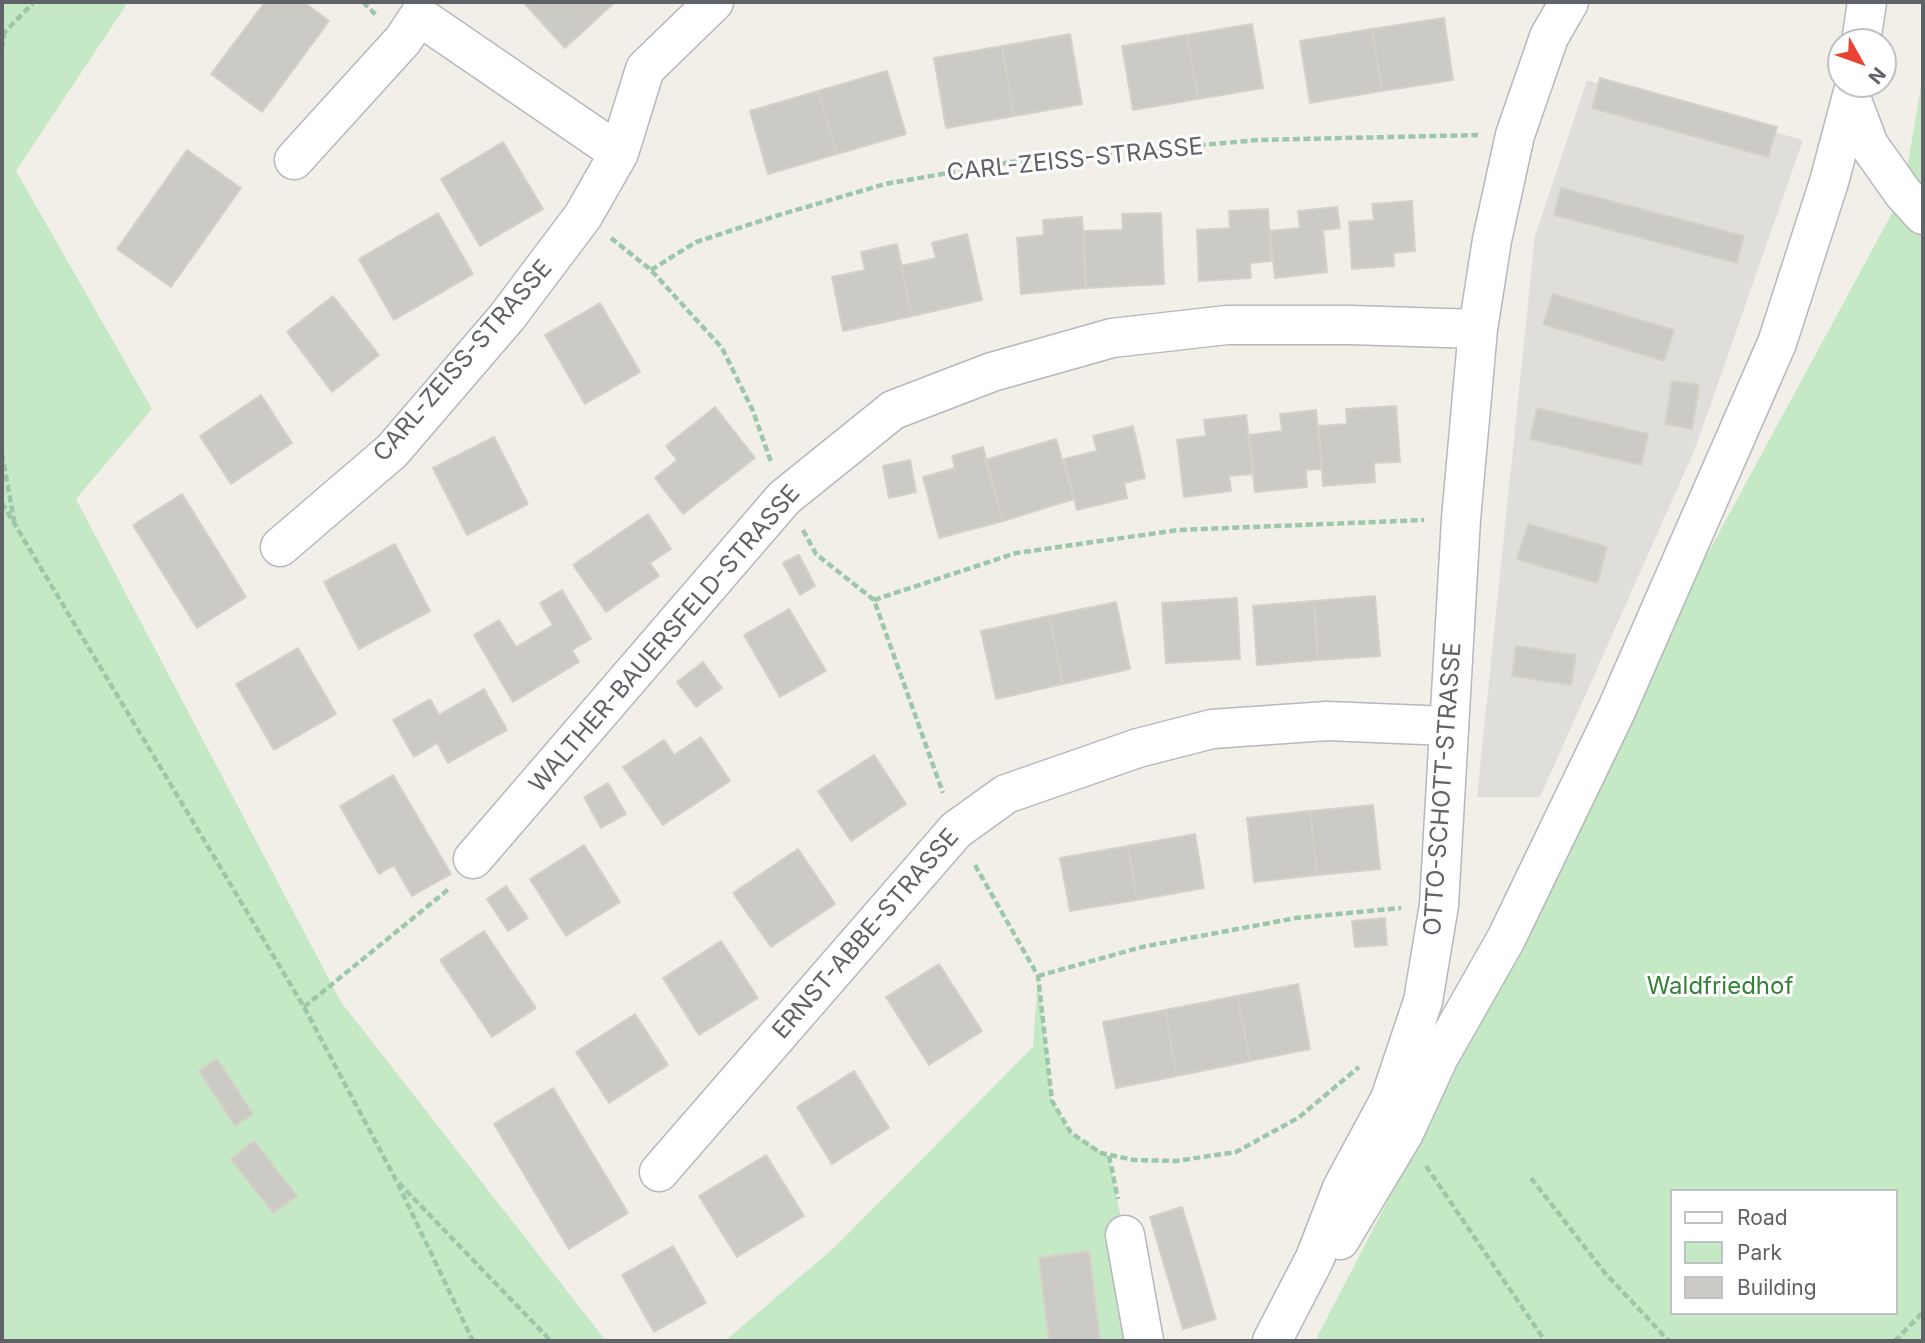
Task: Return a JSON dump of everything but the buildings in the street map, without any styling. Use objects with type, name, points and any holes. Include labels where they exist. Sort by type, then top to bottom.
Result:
[{"type":"street","name":"CARL-ZEISS-STRASSE","points":[[280,547],[392,451],[507,317],[583,216],[619,153],[645,69],[714,2]]},
{"type":"street","name":"OTTO-SCHOTT-STRASSE","points":[[1272,1341],[1315,1258],[1342,1188],[1390,1099],[1423,1001],[1439,905],[1461,519],[1478,329],[1492,240],[1515,135],[1549,37],[1569,2]]},
{"type":"street","points":[[1863,28],[1867,2]]},
{"type":"street","points":[[294,160],[403,40],[419,16],[619,153]]},
{"type":"street","points":[[1315,1258],[1339,1241],[1351,1225],[1404,1133],[1439,1057],[1506,939],[1567,814],[1723,470],[1777,343],[1853,98]]},
{"type":"street","points":[[1855,98],[1869,145],[1903,193],[1923,215]]},
{"type":"street","name":"WALTHER-BAUERSFELD-STRASSE","points":[[473,859],[784,498],[893,410],[992,372],[1112,338],[1227,325],[1478,329]]},
{"type":"street","name":"ERNST-ABBE-STRASSE","points":[[659,1172],[956,830],[1006,794],[1139,748],[1212,729],[1327,721],[1448,726]]},
{"type":"street","points":[[1125,1235],[1144,1341]]},
{"type":"path","points":[[2,49],[3,34],[34,2]]},
{"type":"path","name":"CARL-ZEISS-STRASSE","points":[[651,270],[696,242],[779,215],[885,184],[1011,162],[1258,140],[1515,135]]},
{"type":"path","points":[[2,454],[16,531]]},
{"type":"path","points":[[2,503],[16,531],[304,1007],[396,1180],[473,1341]]},
{"type":"path","points":[[874,600],[1016,554],[1178,530],[1461,519]]},
{"type":"path","points":[[304,1007],[452,886],[473,859]]},
{"type":"path","points":[[1038,976],[1142,947],[1296,918],[1439,905]]},
{"type":"path","points":[[1404,1133],[1545,1341]]},
{"type":"path","points":[[1109,1156],[1125,1235]]},
{"type":"path","points":[[1531,1178],[1605,1273],[1669,1341]]},
{"type":"path","points":[[396,1180],[551,1341]]},
{"type":"path","points":[[1895,1341],[1923,1312]]},
{"type":"shaded area","points":[[1587,80],[1803,140],[1695,449],[1540,797],[1477,797],[1535,236]]},
{"type":"green space","points":[[2,2],[128,2],[16,171],[152,409],[76,499],[341,1002],[606,1341],[2,1341]]},
{"type":"green space","name":"Waldfriedhof","points":[[1923,74],[1923,1341],[1315,1341],[1423,1133],[1688,590],[1903,193]]},
{"type":"green space","points":[[1038,976],[1052,1101],[1071,1133],[1109,1156],[1144,1341],[725,1341],[836,1246],[1033,1047]]}]
